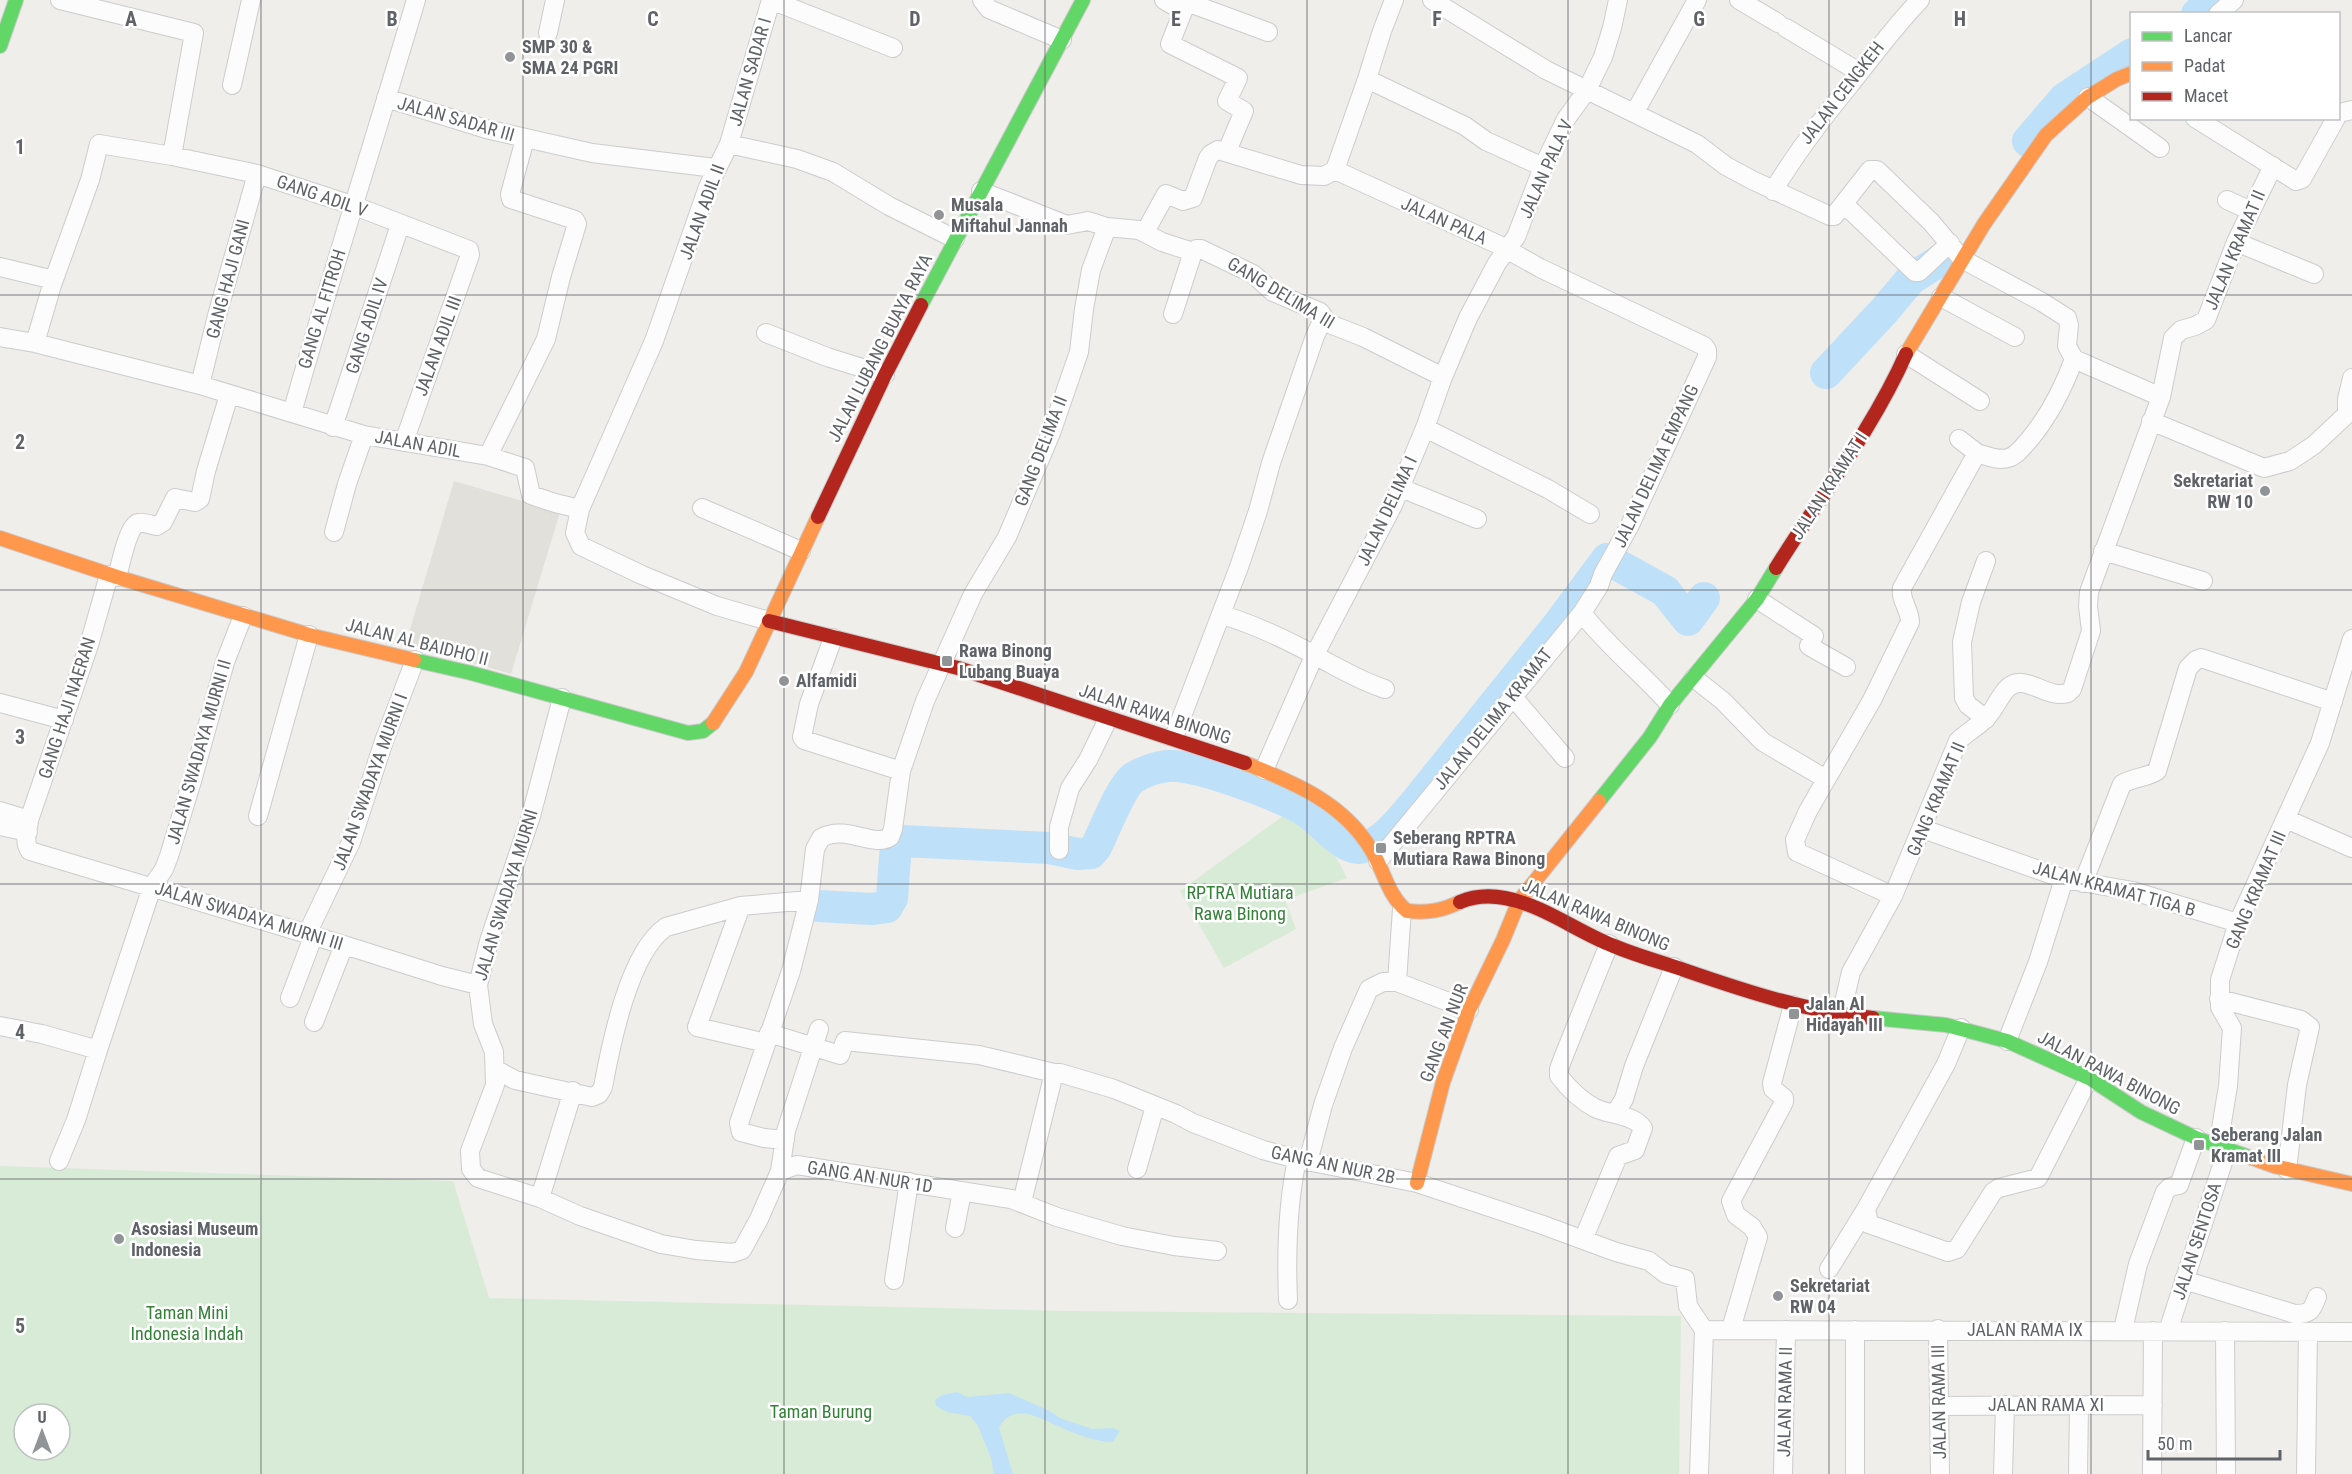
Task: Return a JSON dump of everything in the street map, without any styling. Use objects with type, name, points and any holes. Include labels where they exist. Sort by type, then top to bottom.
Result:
[{"type":"main road","points":[[0,46],[16,0]]},
{"type":"main road","name":"JALAN LUBANG BUAYA RAYA","points":[[769,621],[885,375],[1083,0]]},
{"type":"main road","name":"JALAN KRAMAT I","points":[[1519,901],[1650,737],[1670,705],[1757,599],[1818,501],[1854,450],[1896,379],[1906,354],[1941,297],[1956,251],[1984,224],[2046,135],[2088,97],[2130,73]]},
{"type":"main road","name":"JALAN AL BAIDHO II","points":[[0,538],[113,576],[309,635],[471,673],[688,733],[703,731],[712,725],[746,672],[769,621]]},
{"type":"main road","name":"JALAN RAWA BINONG","points":[[769,621],[942,664],[1108,719],[1174,737],[1264,770],[1317,796],[1340,810],[1354,823],[1375,857],[1395,900],[1402,909],[1407,911],[1430,913],[1444,910],[1469,898],[1484,896],[1519,901],[1609,944],[1792,1005],[1841,1015],[1961,1028],[2007,1041],[2089,1078],[2141,1112],[2196,1138],[2288,1170],[2352,1184]]},
{"type":"main road","name":"GANG AN NUR","points":[[1417,1183],[1443,1082],[1469,1010],[1519,901]]},
{"type":"street","points":[[60,0],[194,33],[172,156]]},
{"type":"street","points":[[232,85],[251,0]]},
{"type":"street","name":"GANG AL FITROH","points":[[292,413],[323,303],[355,206],[416,0]]},
{"type":"street","points":[[548,33],[555,0]]},
{"type":"street","points":[[771,0],[892,48]]},
{"type":"street","name":"JALAN SADAR I","points":[[729,144],[771,0]]},
{"type":"street","points":[[982,0],[989,9],[1062,40]]},
{"type":"street","points":[[1164,0],[1183,11]]},
{"type":"street","points":[[1145,232],[1164,196],[1168,195],[1183,201],[1191,200],[1211,154],[1218,150],[1301,175],[1324,176],[1335,170],[1394,0]]},
{"type":"street","points":[[1432,0],[1546,70],[1697,144],[1726,166],[1773,191],[1830,216],[1834,216],[1870,170],[1877,170],[1956,251],[2067,318],[2069,325],[2067,346],[2074,359],[2161,397]]},
{"type":"street","name":"JALAN PALA V","points":[[1506,250],[1516,237],[1543,167],[1566,119],[1587,90],[1603,57],[1618,0]]},
{"type":"street","points":[[1635,112],[1697,0]]},
{"type":"street","points":[[1738,0],[1859,72]]},
{"type":"street","name":"JALAN CENGKEH","points":[[1773,191],[1798,149],[1881,42],[1920,0]]},
{"type":"street","points":[[1227,151],[1244,111],[1227,101],[1238,78],[1170,44],[1187,2],[1268,32]]},
{"type":"street","points":[[1367,79],[1465,126],[1486,141],[1543,167]]},
{"type":"street","points":[[2088,97],[2160,148]]},
{"type":"street","name":"JALAN SADAR III","points":[[387,98],[525,139],[592,153],[715,168]]},
{"type":"street","points":[[2198,120],[2294,180],[2300,180],[2337,120]]},
{"type":"street","points":[[488,456],[546,339],[577,224],[574,220],[511,199],[510,194],[525,139]]},
{"type":"street","name":"JALAN ADIL II","points":[[580,509],[654,341],[715,168],[729,144],[797,159],[833,172],[889,206],[955,239]]},
{"type":"street","name":"GANG ADIL V","points":[[35,343],[54,280],[90,180],[98,145],[172,156],[258,174],[355,206],[469,250]]},
{"type":"street","name":"JALAN KRAMAT II","points":[[2151,421],[2161,397],[2173,338],[2181,330],[2206,320],[2236,242],[2273,166]]},
{"type":"street","name":"JALAN PALA","points":[[1335,170],[1704,346],[1707,350],[1707,357]]},
{"type":"street","name":"GANG HAJI GANI","points":[[200,385],[218,312],[258,174]]},
{"type":"street","name":"GANG DELIMA III","points":[[981,191],[1066,225],[1088,221],[1107,227],[1132,228],[1145,232],[1162,242],[1193,252],[1200,249],[1253,274],[1273,292],[1320,312],[1323,321],[1443,377]]},
{"type":"street","points":[[2227,200],[2251,211]]},
{"type":"street","points":[[1844,204],[1915,272],[1919,272],[1956,251]]},
{"type":"street","name":"GANG ADIL IV","points":[[333,427],[400,225]]},
{"type":"street","name":"GANG DELIMA II","points":[[808,907],[815,849],[821,838],[845,833],[880,841],[890,837],[901,771],[925,701],[973,594],[1007,537],[1051,433],[1079,352],[1091,270],[1107,227]]},
{"type":"street","points":[[2236,242],[2314,274]]},
{"type":"street","name":"JALAN ADIL III","points":[[404,441],[470,255],[469,250]]},
{"type":"street","name":"JALAN DELIMA I","points":[[1264,770],[1314,656],[1401,488],[1468,318],[1506,250]]},
{"type":"street","points":[[1173,314],[1193,252]]},
{"type":"street","points":[[0,267],[54,280]]},
{"type":"street","points":[[1941,297],[2015,337]]},
{"type":"street","points":[[1174,737],[1222,615],[1258,511],[1271,463],[1315,336],[1323,321]]},
{"type":"street","points":[[766,333],[827,357],[885,375]]},
{"type":"street","name":"JALAN ADIL","points":[[0,337],[35,343],[200,385],[364,435],[488,456],[525,468],[528,491],[531,495],[555,504],[580,509]]},
{"type":"street","points":[[1906,354],[1980,401]]},
{"type":"street","name":"JALAN DELIMA EMPANG","points":[[1603,574],[1630,525],[1707,357]]},
{"type":"street","points":[[1959,440],[1977,453],[2001,460],[2012,457],[2046,419],[2064,386],[2074,359]]},
{"type":"street","points":[[2151,421],[2264,468],[2290,460],[2314,445],[2350,415],[2346,399],[2352,378]]},
{"type":"street","name":"GANG HAJI NAERAN","points":[[28,831],[89,645],[130,532],[134,524],[139,522],[157,526],[163,522],[175,498],[195,502],[200,499],[229,395]]},
{"type":"street","name":"GANG KRAMAT II","points":[[1841,1015],[1851,972],[1893,896],[1958,741],[1966,732],[1986,719],[2006,688],[2014,683],[2025,683],[2054,694],[2068,693],[2072,689],[2090,638],[2088,598],[2151,421]]},
{"type":"street","points":[[1425,428],[1548,489],[1590,514]]},
{"type":"street","points":[[334,532],[364,435]]},
{"type":"street","points":[[1893,896],[1797,852],[1795,840],[1826,778],[1872,700],[1910,622],[1910,614],[1901,596],[1906,577],[1977,453]]},
{"type":"street","points":[[1401,488],[1477,519]]},
{"type":"street","points":[[702,508],[801,551]]},
{"type":"street","points":[[580,509],[575,533],[581,546],[642,575],[717,606],[769,621]]},
{"type":"street","points":[[2103,551],[2204,581]]},
{"type":"street","points":[[1986,561],[1971,602],[1962,642],[1964,698],[1968,705],[1986,719]]},
{"type":"street","name":"JALAN DELIMA KRAMAT","points":[[1375,857],[1582,613],[1596,592],[1603,574]]},
{"type":"street","points":[[1757,599],[1814,636],[1809,646],[1846,667]]},
{"type":"street","points":[[1582,613],[1611,646],[1638,669],[1670,705]]},
{"type":"street","points":[[1222,615],[1314,656],[1359,681],[1385,688]]},
{"type":"street","name":"JALAN SWADAYA MURNI II","points":[[60,1161],[76,1120],[153,887],[169,856],[225,662],[243,616]]},
{"type":"street","points":[[258,816],[309,635]]},
{"type":"street","points":[[832,638],[809,704],[802,737],[804,740],[901,771]]},
{"type":"street","name":"GANG KRAMAT III","points":[[2219,999],[2220,980],[2238,923],[2320,743],[2352,639]]},
{"type":"street","points":[[2083,883],[2122,784],[2132,778],[2150,776],[2157,771],[2188,668],[2196,660],[2201,658],[2333,702]]},
{"type":"street","name":"JALAN SWADAYA MURNI I","points":[[290,998],[310,936],[351,842],[384,741],[415,660]]},
{"type":"street","points":[[1694,678],[1723,700],[1763,742],[1826,778]]},
{"type":"street","points":[[1513,697],[1565,758]]},
{"type":"street","name":"JALAN SWADAYA MURNI","points":[[562,698],[531,816],[489,940],[478,985],[483,1024],[494,1052],[495,1085],[470,1151],[471,1169],[478,1178],[540,1198],[580,1216],[661,1244],[733,1253]]},
{"type":"street","points":[[0,703],[64,720]]},
{"type":"street","points":[[1059,850],[1059,827],[1067,795],[1076,776],[1093,751],[1108,719]]},
{"type":"street","points":[[0,811],[28,831]]},
{"type":"street","points":[[2286,819],[2352,848]]},
{"type":"street","points":[[0,826],[28,831]]},
{"type":"street","name":"JALAN KRAMAT TIGA B","points":[[1923,829],[2064,879],[2133,891],[2238,923]]},
{"type":"street","name":"JALAN SWADAYA MURNI III","points":[[28,831],[26,846],[35,854],[153,887],[478,985]]},
{"type":"street","points":[[2007,1041],[2038,962],[2064,879]]},
{"type":"street","points":[[741,906],[697,1027],[813,1047]]},
{"type":"street","points":[[495,1069],[515,1080],[592,1097],[598,1094],[603,1087],[622,1005],[643,955],[658,933],[666,927],[741,906],[808,907],[791,972],[739,1123],[741,1132],[785,1140]]},
{"type":"street","points":[[1397,982],[1402,909]]},
{"type":"street","points":[[1583,1240],[1618,1156],[1635,1150],[1643,1128],[1640,1124],[1597,1109],[1578,1097],[1559,1076],[1558,1069],[1609,944]]},
{"type":"street","points":[[314,1022],[344,945]]},
{"type":"street","points":[[1615,1114],[1624,1099],[1634,1066],[1674,967]]},
{"type":"street","points":[[1288,1300],[1289,1194],[1361,1004],[1369,989],[1383,982],[1397,982],[1469,1010]]},
{"type":"street","points":[[2223,1149],[2232,1028],[2220,1007],[2219,999],[2301,1020],[2310,1027],[2297,1085],[2288,1170]]},
{"type":"street","points":[[1731,1329],[1758,1237],[1752,1227],[1736,1215],[1731,1201],[1784,1102],[1784,1098],[1773,1089],[1772,1083],[1792,1005]]},
{"type":"street","points":[[0,1026],[42,1034],[98,1050]]},
{"type":"street","points":[[1829,1269],[1866,1209],[1946,1064],[1961,1028]]},
{"type":"street","points":[[780,1172],[785,1140],[819,1029]]},
{"type":"street","name":"GANG AN NUR 2B","points":[[813,1047],[840,1055],[845,1041],[979,1055],[1114,1089],[1263,1150],[1417,1183],[1650,1262],[1666,1274],[1685,1279],[1688,1306],[1704,1333]]},
{"type":"street","points":[[1022,1202],[1054,1073]]},
{"type":"street","points":[[1866,1209],[1869,1224],[1948,1252],[1953,1251],[1965,1240],[1993,1192],[1999,1188],[2038,1178],[2089,1078]]},
{"type":"street","points":[[540,1198],[573,1091]]},
{"type":"street","points":[[1137,1169],[1155,1106]]},
{"type":"street","points":[[2123,1330],[2132,1285],[2148,1235],[2165,1192],[2170,1187],[2180,1185],[2196,1138]]},
{"type":"street","name":"JALAN SENTOSA","points":[[2152,1474],[2153,1405],[2160,1331],[2184,1280],[2223,1149]]},
{"type":"street","name":"GANG AN NUR 1D","points":[[733,1253],[742,1250],[746,1245],[780,1172],[797,1165],[815,1166],[1022,1202],[1057,1217],[1122,1236],[1174,1246],[1218,1251]]},
{"type":"street","points":[[894,1280],[909,1182]]},
{"type":"street","points":[[955,1228],[962,1192]]},
{"type":"street","points":[[2184,1280],[2295,1314],[2306,1314],[2312,1311],[2317,1297]]},
{"type":"street","name":"JALAN RAMA IX","points":[[1704,1333],[1731,1329],[2352,1332]]},
{"type":"street","name":"JALAN RAMA III","points":[[1938,1329],[1940,1474]]},
{"type":"street","name":"JALAN RAMA II","points":[[1783,1474],[1786,1330]]},
{"type":"street","points":[[1854,1474],[1855,1330]]},
{"type":"street","points":[[2225,1331],[2226,1474]]},
{"type":"street","points":[[2306,1474],[2308,1332]]},
{"type":"street","points":[[1699,1474],[1704,1333]]},
{"type":"street","points":[[2003,1474],[2005,1405]]},
{"type":"street","name":"JALAN RAMA XI","points":[[1940,1406],[2153,1405]]},
{"type":"street","points":[[2078,1474],[2079,1406]]},
{"type":"shaded area","points":[[454,481],[560,512],[511,674],[406,643]]},
{"type":"green space","name":"RPTRA Mutiara Rawa Binong","points":[[1287,813],[1323,840],[1336,857],[1347,878],[1285,900],[1296,929],[1224,968],[1180,891]]},
{"type":"green space","name":"Taman Mini Indonesia Indah","points":[[0,1166],[453,1181],[489,1298],[1070,1311],[1681,1316],[1679,1474],[0,1474]]},
{"type":"water","points":[[957,1392],[967,1397],[1009,1393],[1050,1411],[1060,1418],[1092,1429],[1113,1428],[1120,1431],[1113,1442],[1107,1442],[1079,1435],[1036,1416],[1019,1413],[1012,1415],[999,1428],[1013,1474],[994,1474],[991,1458],[977,1424],[970,1416],[947,1412],[936,1406],[935,1400],[942,1395]]},
{"type":"waterway","points":[[2199,12],[2213,0]]},
{"type":"waterway","points":[[2028,141],[2065,98],[2130,55]]},
{"type":"waterway","points":[[1826,373],[1911,279],[1945,257]]},
{"type":"waterway","points":[[819,906],[871,909],[887,907],[892,898],[896,844],[901,841],[1049,848],[1078,854],[1091,853],[1128,783],[1146,772],[1168,766],[1218,775],[1259,790],[1307,812],[1346,844],[1359,848],[1367,846],[1390,831],[1415,803],[1558,625],[1607,559],[1665,591],[1688,620],[1704,598]]},
{"type":"traffic: fast","points":[[0,46],[16,0]]},
{"type":"traffic: fast","points":[[921,305],[1083,0]]},
{"type":"traffic: fast","points":[[1599,801],[1650,737],[1670,705],[1757,599],[1776,568]]},
{"type":"traffic: fast","points":[[414,660],[471,673],[688,733],[703,731],[713,723]]},
{"type":"traffic: fast","points":[[1873,1018],[1946,1025],[2007,1041],[2089,1078],[2141,1112],[2196,1138],[2252,1158]]},
{"type":"traffic: slow","points":[[1906,354],[1984,224],[2046,135],[2088,97],[2130,74]]},
{"type":"traffic: slow","points":[[713,723],[746,672],[818,517]]},
{"type":"traffic: slow","points":[[0,538],[117,577],[309,635],[414,660]]},
{"type":"traffic: slow","points":[[1245,763],[1282,778],[1333,807],[1361,834],[1395,898],[1407,911],[1434,911],[1460,902]]},
{"type":"traffic: slow","points":[[1417,1183],[1443,1082],[1469,1010],[1519,901],[1599,801]]},
{"type":"traffic: slow","points":[[2252,1158],[2274,1166],[2352,1184]]},
{"type":"traffic: jam","points":[[818,517],[921,305]]},
{"type":"traffic: jam","points":[[1776,568],[1878,410],[1906,354]]},
{"type":"traffic: jam","points":[[769,621],[958,668],[1245,763]]},
{"type":"traffic: jam","points":[[1460,902],[1487,896],[1519,901],[1618,948],[1638,955],[1779,1000],[1826,1011],[1873,1018]]},
{"type":"place","name":"SMP 30 & SMA 24 PGRI","points":[[510,57]]},
{"type":"place","name":"Musala Miftahul Jannah","points":[[939,215]]},
{"type":"place","name":"Sekretariat RW 10","points":[[2265,491]]},
{"type":"place","name":"Rawa Binong Lubang Buaya","points":[[947,661]]},
{"type":"place","name":"Alfamidi","points":[[784,681]]},
{"type":"place","name":"Seberang RPTRA Mutiara Rawa Binong","points":[[1381,848]]},
{"type":"place","name":"Jalan Al Hidayah III","points":[[1794,1014]]},
{"type":"place","name":"Seberang Jalan Kramat III","points":[[2199,1145]]},
{"type":"place","name":"Asosiasi Museum Indonesia","points":[[119,1239]]},
{"type":"place","name":"Sekretariat RW 04","points":[[1778,1296]]},
{"type":"park label","name":"Taman Burung","points":[[821,1412]]}]
